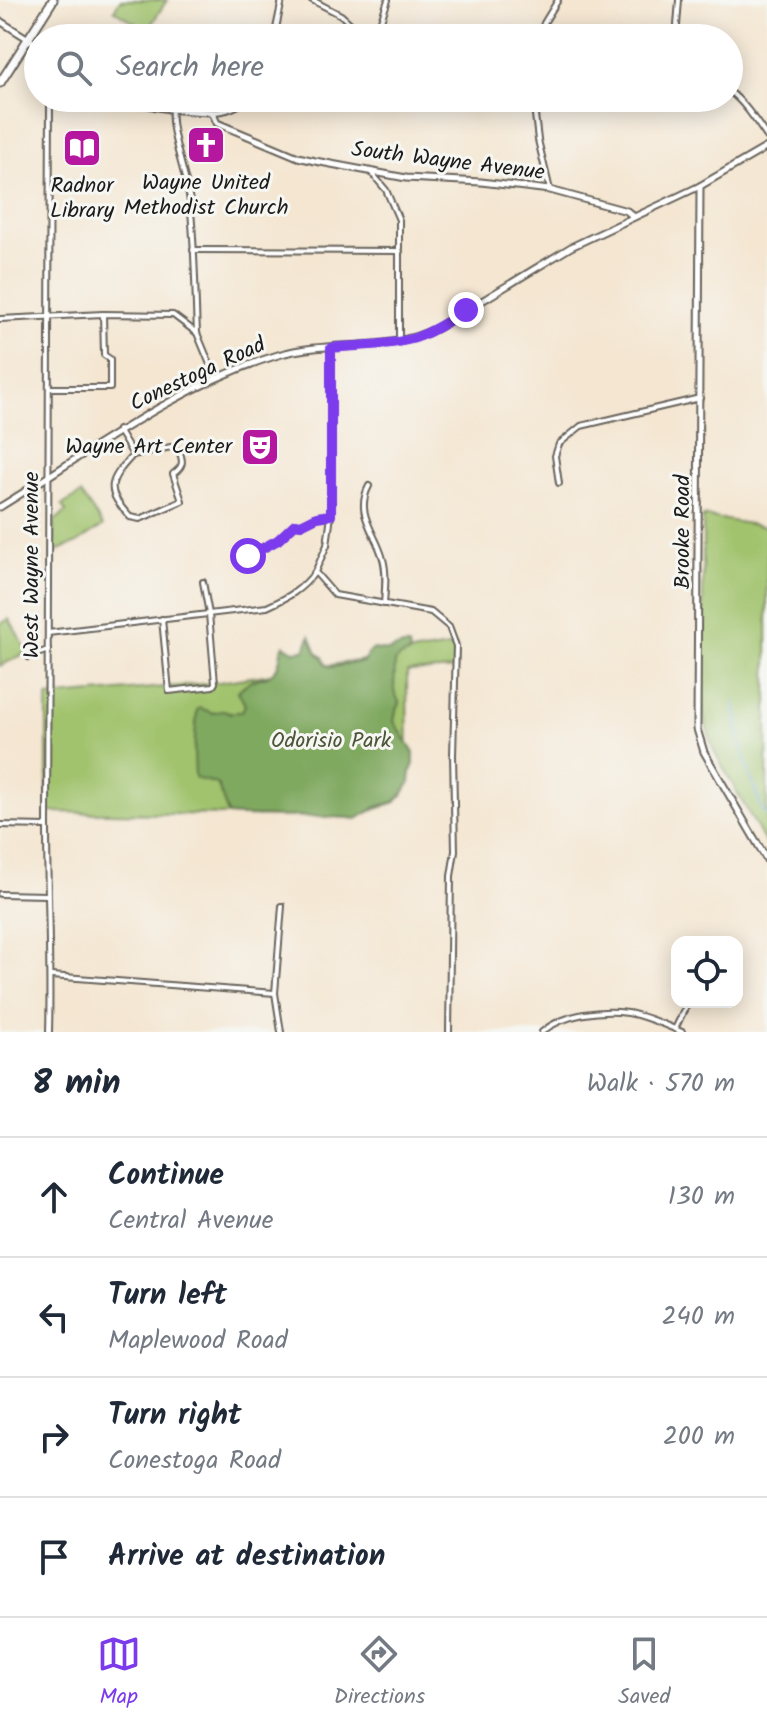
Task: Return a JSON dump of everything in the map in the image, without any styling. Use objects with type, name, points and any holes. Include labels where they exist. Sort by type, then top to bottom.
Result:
[{"type":"highway","points":[[37,24],[53,0]]},
{"type":"highway","points":[[0,83],[24,43]]},
{"type":"main road","points":[[0,21],[24,36]]},
{"type":"main road","name":"South Wayne Avenue","points":[[212,112],[217,123],[298,157],[406,178],[550,190],[627,211],[634,217]]},
{"type":"main road","name":"Conestoga Road","points":[[0,507],[118,430],[179,396],[280,354],[399,342],[431,331],[571,247],[700,186],[767,147]]},
{"type":"main road","name":"Brooke Road","points":[[700,186],[697,729],[704,752],[767,860]]},
{"type":"street","points":[[277,24],[282,0]]},
{"type":"street","points":[[312,0],[341,15],[351,24]]},
{"type":"street","points":[[380,24],[388,0]]},
{"type":"street","points":[[544,24],[558,0]]},
{"type":"street","points":[[677,24],[679,0]]},
{"type":"street","points":[[743,104],[767,137]]},
{"type":"street","name":"West Wayne Avenue","points":[[49,1032],[50,112]]},
{"type":"street","points":[[172,112],[190,200],[197,333],[216,379]]},
{"type":"street","points":[[535,112],[550,190]]},
{"type":"street","points":[[370,171],[386,190],[399,220],[399,342]]},
{"type":"street","points":[[193,250],[400,251]]},
{"type":"street","points":[[49,388],[110,388],[110,359],[104,355],[103,314]]},
{"type":"street","points":[[0,319],[103,314],[173,315],[197,333]]},
{"type":"street","points":[[48,633],[267,607],[288,598],[305,585],[315,572],[329,539],[331,348]]},
{"type":"street","points":[[559,483],[555,456],[559,444],[581,426],[700,398]]},
{"type":"street","points":[[118,430],[133,455]]},
{"type":"street","points":[[171,447],[179,451],[183,465],[173,474],[182,501],[140,519],[130,517],[112,486],[115,475],[133,455],[171,447]]},
{"type":"street","points":[[369,486],[363,497],[364,508],[384,563],[384,604]]},
{"type":"street","points":[[249,564],[249,555],[278,540],[295,524],[301,525],[317,517],[331,515]]},
{"type":"street","points":[[315,572],[335,595],[431,612],[449,627],[456,646],[453,755],[455,851],[451,876],[449,1032]]},
{"type":"street","points":[[162,619],[169,691],[213,686],[209,614],[203,582]]},
{"type":"street","points":[[29,657],[48,650]]},
{"type":"street","points":[[0,825],[47,826]]},
{"type":"street","points":[[0,894],[47,895]]},
{"type":"street","points":[[281,1032],[275,993],[282,906]]},
{"type":"street","points":[[51,976],[275,993]]},
{"type":"street","points":[[675,1029],[685,1008]]},
{"type":"street","points":[[542,1032],[572,1016],[614,1012],[646,1018],[682,1032]]},
{"type":"green space","points":[[120,0],[167,0],[152,24],[136,24],[114,10]]},
{"type":"green space","points":[[81,494],[103,526],[77,543],[53,552],[54,521],[66,512],[62,505]]},
{"type":"green space","points":[[703,516],[767,527],[767,846],[713,749],[703,713]]},
{"type":"green space","points":[[9,619],[28,652],[0,666],[0,624]]},
{"type":"green space","points":[[310,636],[317,653],[331,667],[363,662],[374,649],[388,651],[409,646],[410,653],[395,662],[394,691],[400,704],[394,721],[414,753],[410,783],[394,802],[376,807],[357,819],[228,815],[218,785],[195,777],[197,710],[200,708],[213,713],[242,711],[245,705],[238,691],[249,682],[274,672],[284,645],[293,651],[305,650]]},
{"type":"green space","name":"Odorisio Park","points":[[456,646],[456,669],[407,672],[408,779],[396,802],[355,817],[47,812],[47,697],[213,683]]},
{"type":"waterway","points":[[735,701],[740,745],[761,807],[767,816]]},
{"type":"place","name":"Wayne United Methodist Church","points":[[206,145]]},
{"type":"place","name":"Radnor Library","points":[[82,148]]},
{"type":"place","name":"Wayne Art Center","points":[[260,447]]},
{"type":"route","points":[[248,556],[278,540],[295,524],[301,525],[317,517],[331,515],[331,348],[412,339],[466,310]]}]
